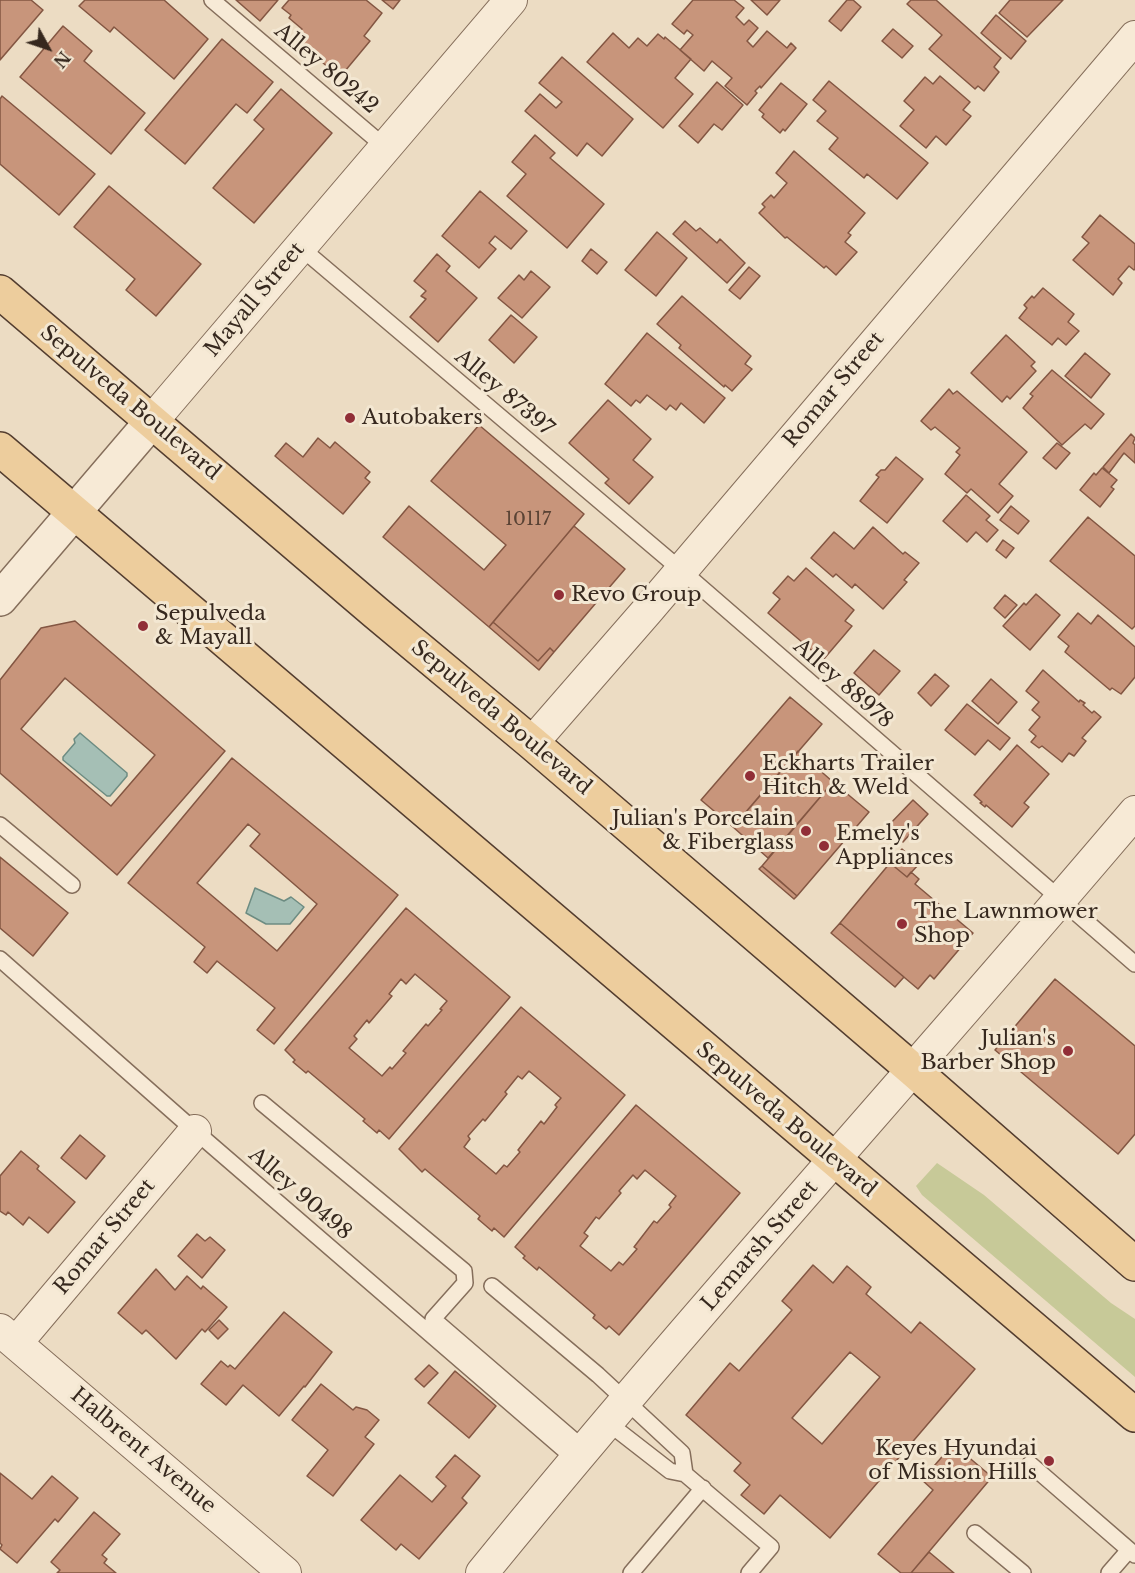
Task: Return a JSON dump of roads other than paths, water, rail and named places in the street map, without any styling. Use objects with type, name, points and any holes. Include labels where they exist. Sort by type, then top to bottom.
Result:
[{"type":"main road","name":"Sepulveda Boulevard","points":[[0,292],[532,743],[1135,1264]]},
{"type":"main road","name":"Sepulveda Boulevard","points":[[0,449],[1135,1415]]},
{"type":"street","name":"Mayall Street","points":[[0,599],[511,0]]},
{"type":"street","name":"Romar Street","points":[[532,743],[1135,37]]},
{"type":"street","name":"Lemarsh Street","points":[[482,1573],[579,1454],[1135,812]]},
{"type":"street","name":"Romar Street","points":[[8,1336],[195,1131]]},
{"type":"street","name":"Halbrent Avenue","points":[[8,1336],[285,1573]]},
{"type":"lane","name":"Alley 80242","points":[[212,0],[385,147]]},
{"type":"lane","name":"Alley 87397","points":[[300,247],[681,570]]},
{"type":"lane","name":"Alley 88978","points":[[681,570],[1135,964]]},
{"type":"lane","points":[[0,825],[72,885]]},
{"type":"lane","name":"Alley 90498","points":[[0,959],[195,1131],[579,1454]]},
{"type":"lane","points":[[262,1103],[464,1271],[465,1283],[433,1319],[579,1454]]},
{"type":"lane","points":[[492,1286],[598,1375],[616,1411],[670,1471],[685,1474],[771,1547],[749,1573]]},
{"type":"lane","points":[[616,1411],[682,1453],[685,1474]]},
{"type":"lane","points":[[1030,1464],[1132,1553],[1109,1573]]},
{"type":"lane","points":[[631,1573],[703,1488]]},
{"type":"lane","points":[[975,1533],[1023,1573]]},
{"type":"place","name":"Autobakers","points":[[350,418]]},
{"type":"place","name":"Revo Group","points":[[559,595]]},
{"type":"place","name":"Sepulveda & Mayall","points":[[143,626]]},
{"type":"place","name":"Eckharts Trailer Hitch & Weld","points":[[750,776]]},
{"type":"place","name":"Julian's Porcelain & Fiberglass","points":[[806,831]]},
{"type":"place","name":"Emely's Appliances","points":[[824,846]]},
{"type":"place","name":"The Lawnmower Shop","points":[[902,924]]},
{"type":"place","name":"Julian's Barber Shop","points":[[1068,1051]]},
{"type":"place","name":"Keyes Hyundai of Mission Hills","points":[[1049,1461]]}]
